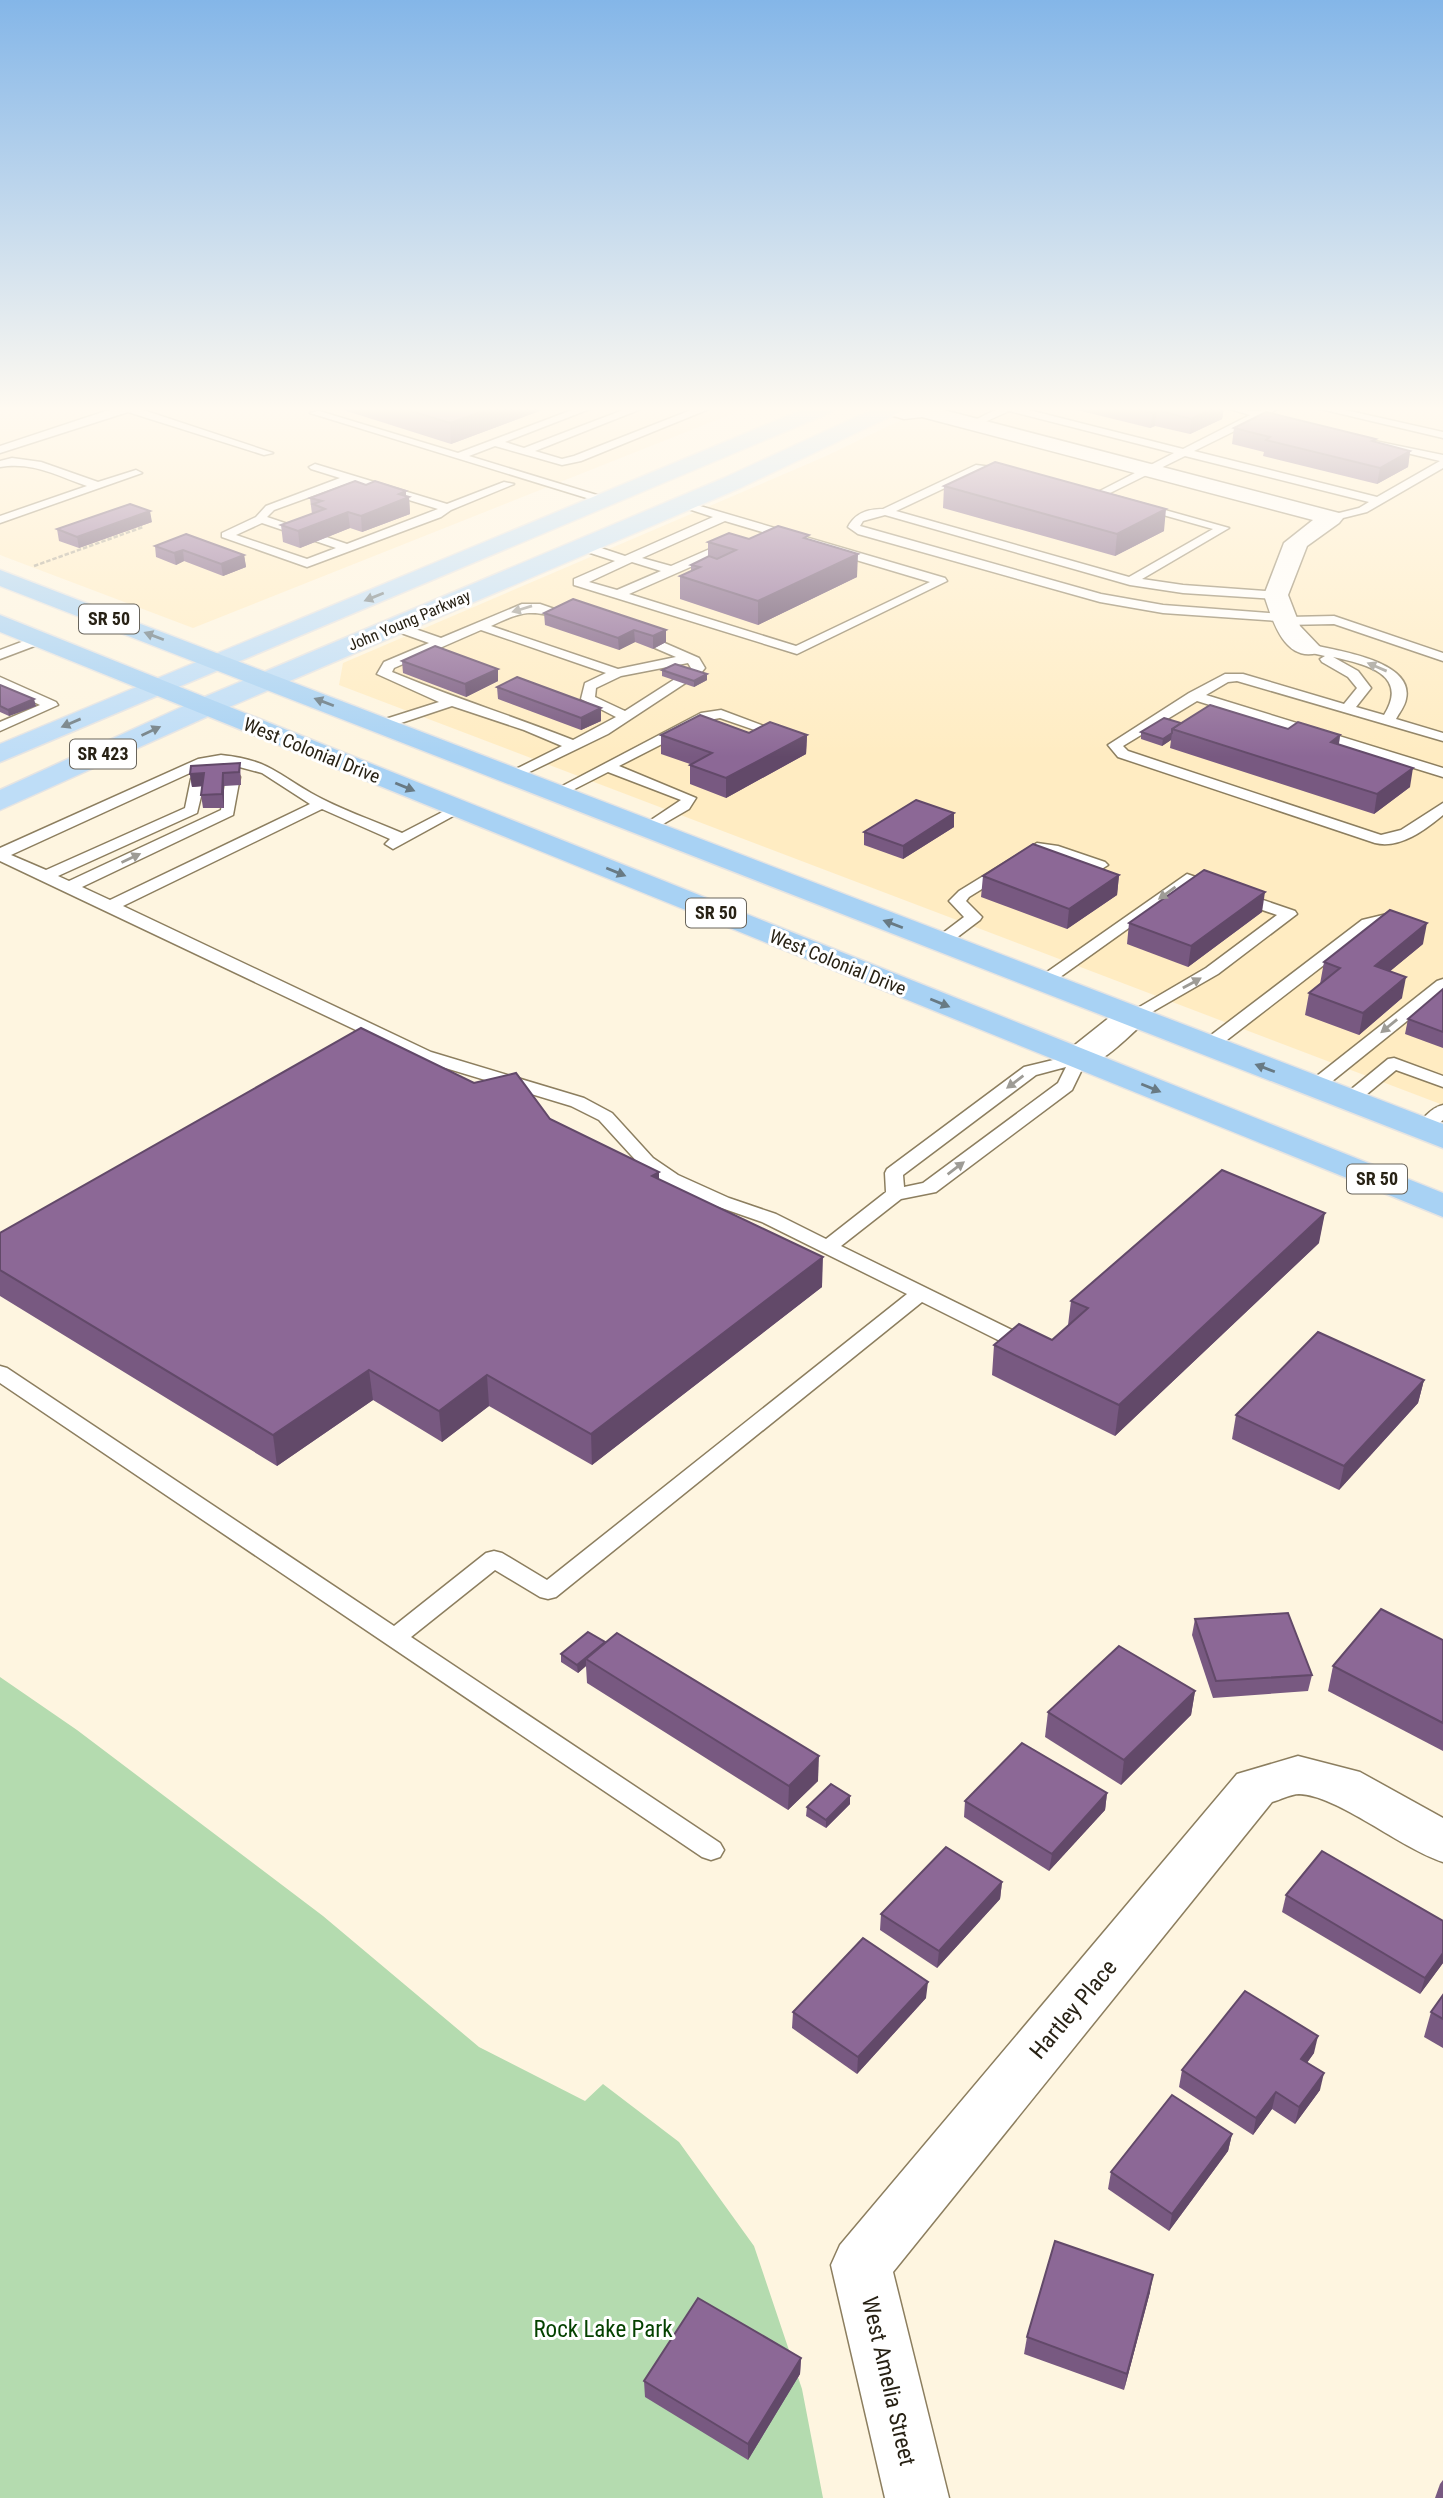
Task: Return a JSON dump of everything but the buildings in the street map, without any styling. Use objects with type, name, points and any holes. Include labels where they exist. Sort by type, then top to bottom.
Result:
[{"type":"highway","name":"SR 50","points":[[0,577],[1314,1087],[1436,1125]]},
{"type":"highway","name":"West Colonial Drive","points":[[0,623],[1443,1206]]},
{"type":"highway","points":[[1311,1152],[1423,1175],[1443,1176]]},
{"type":"main road","name":"John Young Parkway","points":[[3,736],[156,686],[551,524]]},
{"type":"main road","name":"John Young Parkway","points":[[0,801],[205,707],[636,524]]},
{"type":"street","points":[[1308,648],[1288,629],[1281,611],[1296,543],[1321,524]]},
{"type":"street","points":[[1078,1059],[1132,1016]]},
{"type":"street","name":"Hartley Place","points":[[861,2265],[1255,1788],[1298,1775],[1342,1786],[1443,1842]]},
{"type":"street","name":"West Amelia Street","points":[[861,2265],[917,2498]]},
{"type":"lane","points":[[251,524],[226,535],[307,563],[414,524]]},
{"type":"lane","points":[[275,524],[347,548]]},
{"type":"lane","points":[[710,524],[578,582],[797,650],[941,581],[745,524]]},
{"type":"lane","points":[[856,524],[854,527],[862,532],[1100,598],[1163,609],[1281,611]]},
{"type":"lane","points":[[926,524],[1130,581],[1183,589],[1351,624],[1443,657]]},
{"type":"lane","points":[[1130,581],[1223,528],[1206,524]]},
{"type":"lane","points":[[618,594],[765,530]]},
{"type":"lane","points":[[730,545],[743,554]]},
{"type":"lane","points":[[582,546],[630,560],[676,568],[706,569]]},
{"type":"lane","points":[[566,615],[534,605],[524,607],[389,665],[384,674],[427,694],[529,727],[572,746]]},
{"type":"lane","points":[[394,626],[441,643]]},
{"type":"lane","points":[[480,626],[617,673],[681,681]]},
{"type":"lane","points":[[0,654],[40,639]]},
{"type":"lane","points":[[513,776],[603,731],[698,668],[694,661],[660,645]]},
{"type":"lane","points":[[1308,648],[1361,680],[1364,688],[1348,708]]},
{"type":"lane","points":[[1308,648],[1370,663],[1389,672],[1399,685],[1400,698],[1388,720]]},
{"type":"lane","points":[[626,716],[588,699],[590,686],[617,673],[688,659]]},
{"type":"lane","points":[[1443,737],[1238,677],[1225,678],[1115,745],[1123,754],[1380,840],[1396,839],[1413,832],[1443,807]]},
{"type":"lane","points":[[0,681],[51,705],[3,736]]},
{"type":"lane","points":[[1194,696],[1443,773]]},
{"type":"lane","points":[[381,725],[452,702]]},
{"type":"lane","points":[[556,793],[706,716],[721,714],[791,739]]},
{"type":"lane","points":[[1332,738],[1366,714]]},
{"type":"lane","points":[[0,854],[202,762],[221,759],[245,762],[267,770],[283,783],[396,842],[459,809]]},
{"type":"lane","points":[[46,876],[192,810],[198,779],[221,759]]},
{"type":"lane","points":[[69,887],[228,812],[233,777],[221,759]]},
{"type":"lane","points":[[607,767],[689,798],[684,806],[646,828]]},
{"type":"lane","points":[[110,906],[321,804]]},
{"type":"lane","points":[[941,942],[974,917],[957,901],[1037,849],[1054,849],[1100,865]]},
{"type":"lane","points":[[0,854],[425,1056],[461,1070],[572,1098],[603,1114],[648,1163],[671,1177],[733,1207],[769,1218],[1011,1338]]},
{"type":"lane","points":[[1043,982],[1187,878],[1289,914],[1212,971],[1132,1016]]},
{"type":"lane","points":[[1208,1046],[1368,923],[1387,919],[1413,926]]},
{"type":"lane","points":[[1314,1087],[1443,984]]},
{"type":"lane","points":[[826,1248],[895,1194],[929,1188],[1066,1086],[1078,1059]]},
{"type":"lane","points":[[895,1194],[894,1173],[1030,1071],[1078,1059]]},
{"type":"lane","points":[[1349,1100],[1394,1063],[1443,1082]]},
{"type":"lane","points":[[395,1638],[494,1559],[548,1591],[919,1294]]},
{"type":"lane","points":[[0,1373],[711,1850]]},
{"type":"path","points":[[30,568],[143,527]]},
{"type":"shaded area","points":[[0,524],[456,524],[193,628],[0,555]]},
{"type":"shaded area","points":[[669,524],[1443,524],[1443,1105],[339,685],[343,663]]},
{"type":"green space","name":"Rock Lake Park","points":[[0,1677],[77,1730],[323,1916],[479,2047],[585,2101],[603,2084],[679,2142],[754,2246],[802,2389],[823,2498],[0,2498]]}]
